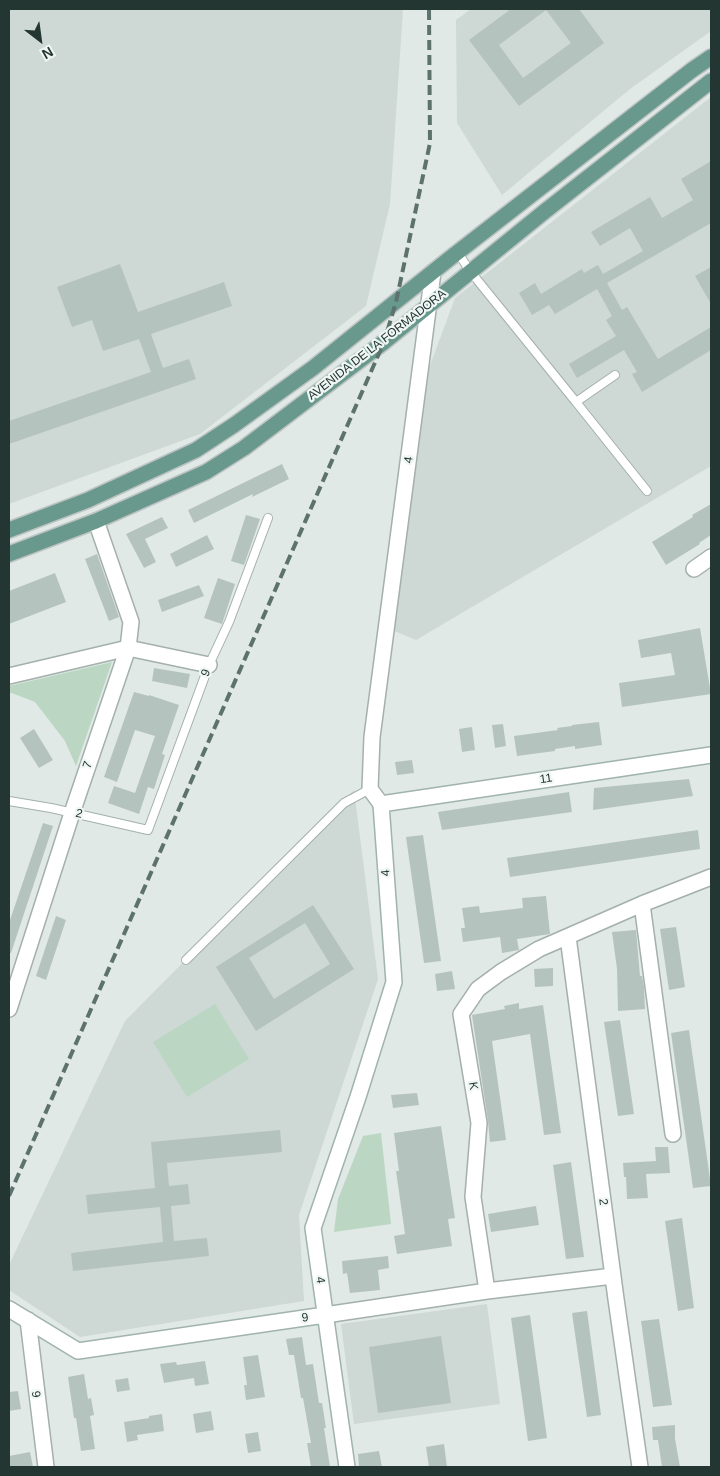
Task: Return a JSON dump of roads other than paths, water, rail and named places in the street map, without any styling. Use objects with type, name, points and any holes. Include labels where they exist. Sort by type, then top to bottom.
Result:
[{"type":"main road","name":"AVENIDA DE LA FORMADORA","points":[[9,530],[88,500],[196,450],[234,425],[313,368],[433,272],[711,57]]},
{"type":"main road","name":"AVENIDA DE LA FORMADORA","points":[[9,554],[96,521],[206,472],[236,453],[384,342],[470,271],[711,81]]},
{"type":"street","name":"4","points":[[370,789],[372,737],[433,272]]},
{"type":"street","name":"7","points":[[9,1009],[72,812],[128,648],[131,622],[96,521]]},
{"type":"street","points":[[694,569],[711,557]]},
{"type":"street","points":[[9,676],[128,648],[209,665]]},
{"type":"street","name":"11","points":[[381,804],[711,755]]},
{"type":"street","points":[[370,789],[381,804]]},
{"type":"street","name":"4","points":[[347,1467],[313,1228],[358,1097],[394,982],[381,804]]},
{"type":"street","name":"K","points":[[487,1291],[473,1197],[479,1123],[461,1014],[478,989],[501,972],[539,949],[642,904],[711,877]]},
{"type":"street","points":[[642,904],[672,1134]]},
{"type":"street","name":"2","points":[[568,937],[640,1467]]},
{"type":"street","name":"9","points":[[9,1309],[78,1351],[487,1291],[613,1276]]},
{"type":"street","name":"6","points":[[28,1320],[46,1467]]},
{"type":"lane","points":[[458,253],[470,271],[647,491]]},
{"type":"lane","points":[[576,402],[615,375]]},
{"type":"lane","name":"9","points":[[148,830],[209,665],[229,622],[268,518]]},
{"type":"lane","points":[[186,960],[344,803],[370,789]]},
{"type":"lane","name":"2","points":[[9,801],[72,812],[148,830]]},
{"type":"railway","points":[[9,1196],[384,342],[396,302],[430,143],[429,9]]}]
